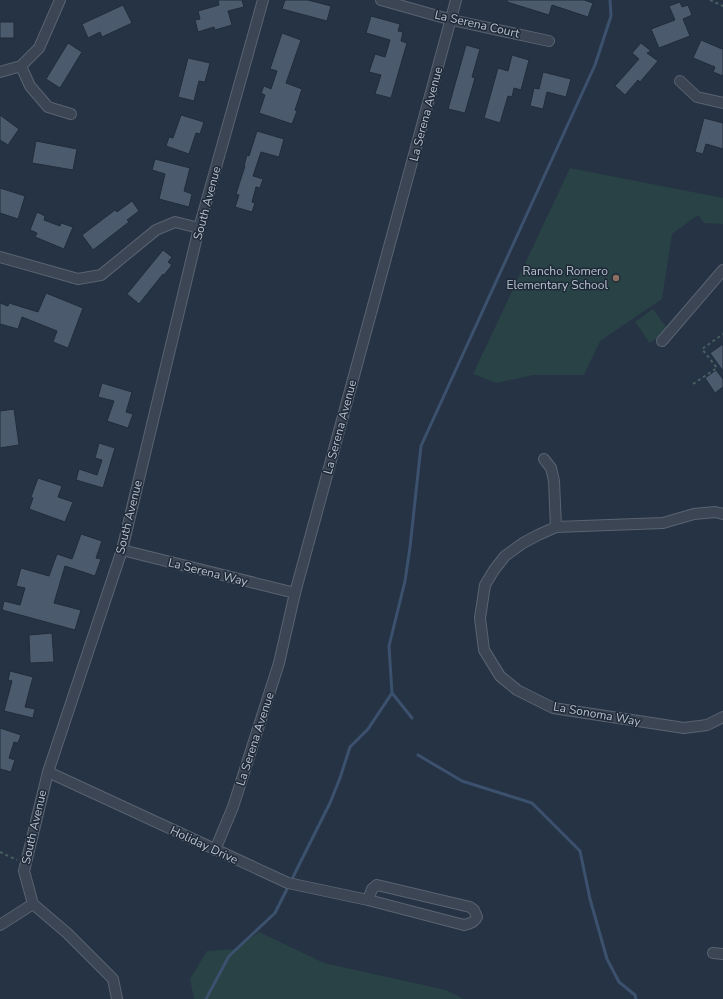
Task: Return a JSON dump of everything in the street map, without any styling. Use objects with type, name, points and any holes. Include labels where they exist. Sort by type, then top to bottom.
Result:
[{"type":"street","points":[[0,72],[21,66],[39,48],[60,0]]},
{"type":"street","name":"South Avenue","points":[[33,904],[24,871],[48,772],[122,550],[199,228],[263,0]]},
{"type":"street","name":"La Serena Court","points":[[381,0],[452,20],[549,41]]},
{"type":"street","name":"La Serena Avenue","points":[[215,850],[233,807],[279,663],[295,593],[452,20],[456,0]]},
{"type":"street","points":[[21,66],[30,86],[48,107],[71,114]]},
{"type":"street","points":[[680,81],[697,97],[723,103]]},
{"type":"street","points":[[0,257],[78,279],[100,275],[156,230],[175,222],[199,228]]},
{"type":"street","points":[[662,341],[723,270]]},
{"type":"street","points":[[544,459],[551,468],[554,481],[556,527]]},
{"type":"street","name":"La Sonoma Way","points":[[723,514],[715,512],[694,514],[663,524],[556,527],[538,534],[505,556],[494,570],[485,584],[480,618],[484,650],[500,676],[517,690],[553,708],[684,728],[708,725],[723,718]]},
{"type":"street","name":"La Serena Way","points":[[122,550],[295,593]]},
{"type":"street","name":"Holiday Drive","points":[[48,772],[290,884],[368,900],[464,925],[476,920],[477,917],[474,910],[470,907],[377,886],[372,889],[368,900]]},
{"type":"street","points":[[0,926],[33,904],[67,933],[113,980],[117,999]]},
{"type":"path","points":[[710,0],[723,6]]},
{"type":"path","points":[[693,384],[717,368],[702,349],[723,334]]},
{"type":"path","points":[[0,852],[26,864]]},
{"type":"green space","points":[[570,168],[723,198],[723,224],[704,223],[698,215],[672,234],[662,299],[600,341],[584,375],[533,375],[497,383],[473,374]]},
{"type":"green space","points":[[653,309],[668,330],[650,343],[635,322]]},
{"type":"green space","points":[[259,932],[324,963],[446,990],[464,999],[194,999],[190,979],[207,951],[236,949]]},
{"type":"building","points":[[218,0],[242,0],[244,7],[228,11],[232,25],[215,30],[214,27],[198,32],[195,20],[200,19],[198,11],[219,5]]},
{"type":"building","points":[[285,0],[308,0],[331,6],[327,21],[282,9]]},
{"type":"building","points":[[507,0],[584,0],[593,3],[588,17],[552,5],[549,15],[507,2]]},
{"type":"building","points":[[680,2],[682,7],[688,5],[692,15],[683,19],[690,36],[659,48],[651,29],[675,20],[669,6]]},
{"type":"building","points":[[123,5],[132,23],[102,37],[100,32],[88,38],[82,24]]},
{"type":"building","points":[[371,16],[400,24],[398,31],[403,32],[401,41],[407,43],[391,98],[375,94],[381,75],[369,72],[375,54],[385,57],[390,40],[366,33]]},
{"type":"building","points":[[0,22],[14,22],[14,38],[0,38]]},
{"type":"building","points":[[282,33],[301,40],[286,83],[302,89],[295,110],[297,111],[292,124],[259,113],[265,95],[261,93],[264,86],[271,89],[277,71],[270,69]]},
{"type":"building","points":[[701,40],[722,49],[723,48],[723,76],[713,72],[715,67],[693,58]]},
{"type":"building","points":[[68,43],[82,52],[60,88],[46,79]]},
{"type":"building","points":[[641,43],[651,51],[647,53],[658,61],[640,82],[638,80],[625,95],[615,86],[639,59],[632,53]]},
{"type":"building","points":[[466,45],[480,49],[472,77],[475,78],[465,113],[448,109]]},
{"type":"building","points":[[512,55],[529,60],[521,90],[514,88],[512,97],[508,96],[500,123],[484,118],[498,68],[508,71]]},
{"type":"building","points":[[188,58],[210,63],[205,82],[199,81],[194,101],[178,97]]},
{"type":"building","points":[[543,72],[571,79],[566,97],[547,92],[543,109],[530,106],[534,88],[539,89]]},
{"type":"building","points":[[0,115],[19,129],[8,145],[0,140]]},
{"type":"building","points":[[181,115],[204,122],[200,134],[196,133],[189,154],[166,146],[169,137],[173,138]]},
{"type":"building","points":[[704,118],[723,123],[723,149],[706,144],[703,154],[695,152]]},
{"type":"building","points":[[257,131],[284,139],[279,157],[261,152],[253,176],[263,179],[260,188],[256,187],[252,202],[255,203],[252,212],[235,207],[239,195],[236,194],[247,155],[249,156]]},
{"type":"building","points":[[36,141],[77,149],[73,170],[32,163]]},
{"type":"building","points":[[155,159],[190,168],[184,191],[192,194],[189,207],[159,199],[165,174],[152,170]]},
{"type":"building","points":[[0,188],[25,196],[18,219],[0,213]]},
{"type":"building","points":[[132,201],[139,211],[127,220],[129,222],[93,250],[82,235],[115,210],[117,212]]},
{"type":"building","points":[[37,212],[45,216],[44,220],[60,226],[61,223],[73,227],[64,249],[35,237],[37,233],[30,230]]},
{"type":"building","points":[[163,250],[172,257],[168,262],[172,265],[139,304],[127,294]]},
{"type":"building","points":[[46,293],[83,308],[68,348],[53,342],[57,331],[22,317],[18,329],[0,324],[0,303],[8,306],[9,303],[38,312]]},
{"type":"building","points":[[723,344],[723,371],[710,353]]},
{"type":"building","points":[[716,370],[723,379],[723,387],[715,393],[705,378]]},
{"type":"building","points":[[102,383],[132,392],[126,412],[133,414],[128,428],[107,421],[114,401],[98,397]]},
{"type":"building","points":[[14,409],[19,445],[0,448],[0,411]]},
{"type":"building","points":[[99,443],[115,448],[103,488],[76,480],[79,469],[97,475],[102,460],[95,458]]},
{"type":"building","points":[[38,478],[62,486],[58,497],[73,502],[65,522],[29,509],[33,498],[31,497]]},
{"type":"building","points":[[81,534],[102,541],[96,558],[101,559],[95,576],[65,566],[54,603],[81,610],[75,630],[2,610],[4,601],[20,605],[25,588],[16,586],[21,568],[49,576],[57,554],[72,559]]},
{"type":"building","points":[[52,633],[54,662],[30,663],[29,635]]},
{"type":"building","points":[[10,671],[33,677],[25,707],[35,709],[33,718],[4,711],[12,681],[8,680]]},
{"type":"building","points":[[0,728],[21,735],[18,743],[14,742],[9,758],[15,760],[11,772],[0,769]]},
{"type":"waterway","points":[[412,718],[392,693],[389,646],[405,581],[421,446],[595,65],[611,16],[610,0]]},
{"type":"waterway","points":[[206,999],[229,956],[275,913],[330,803],[350,747],[368,729],[392,693]]},
{"type":"waterway","points":[[418,755],[462,781],[532,803],[580,851],[590,899],[607,959],[619,982],[635,995],[636,999]]},
{"type":"place","name":"Rancho Romero Elementary School","points":[[616,278]]}]
